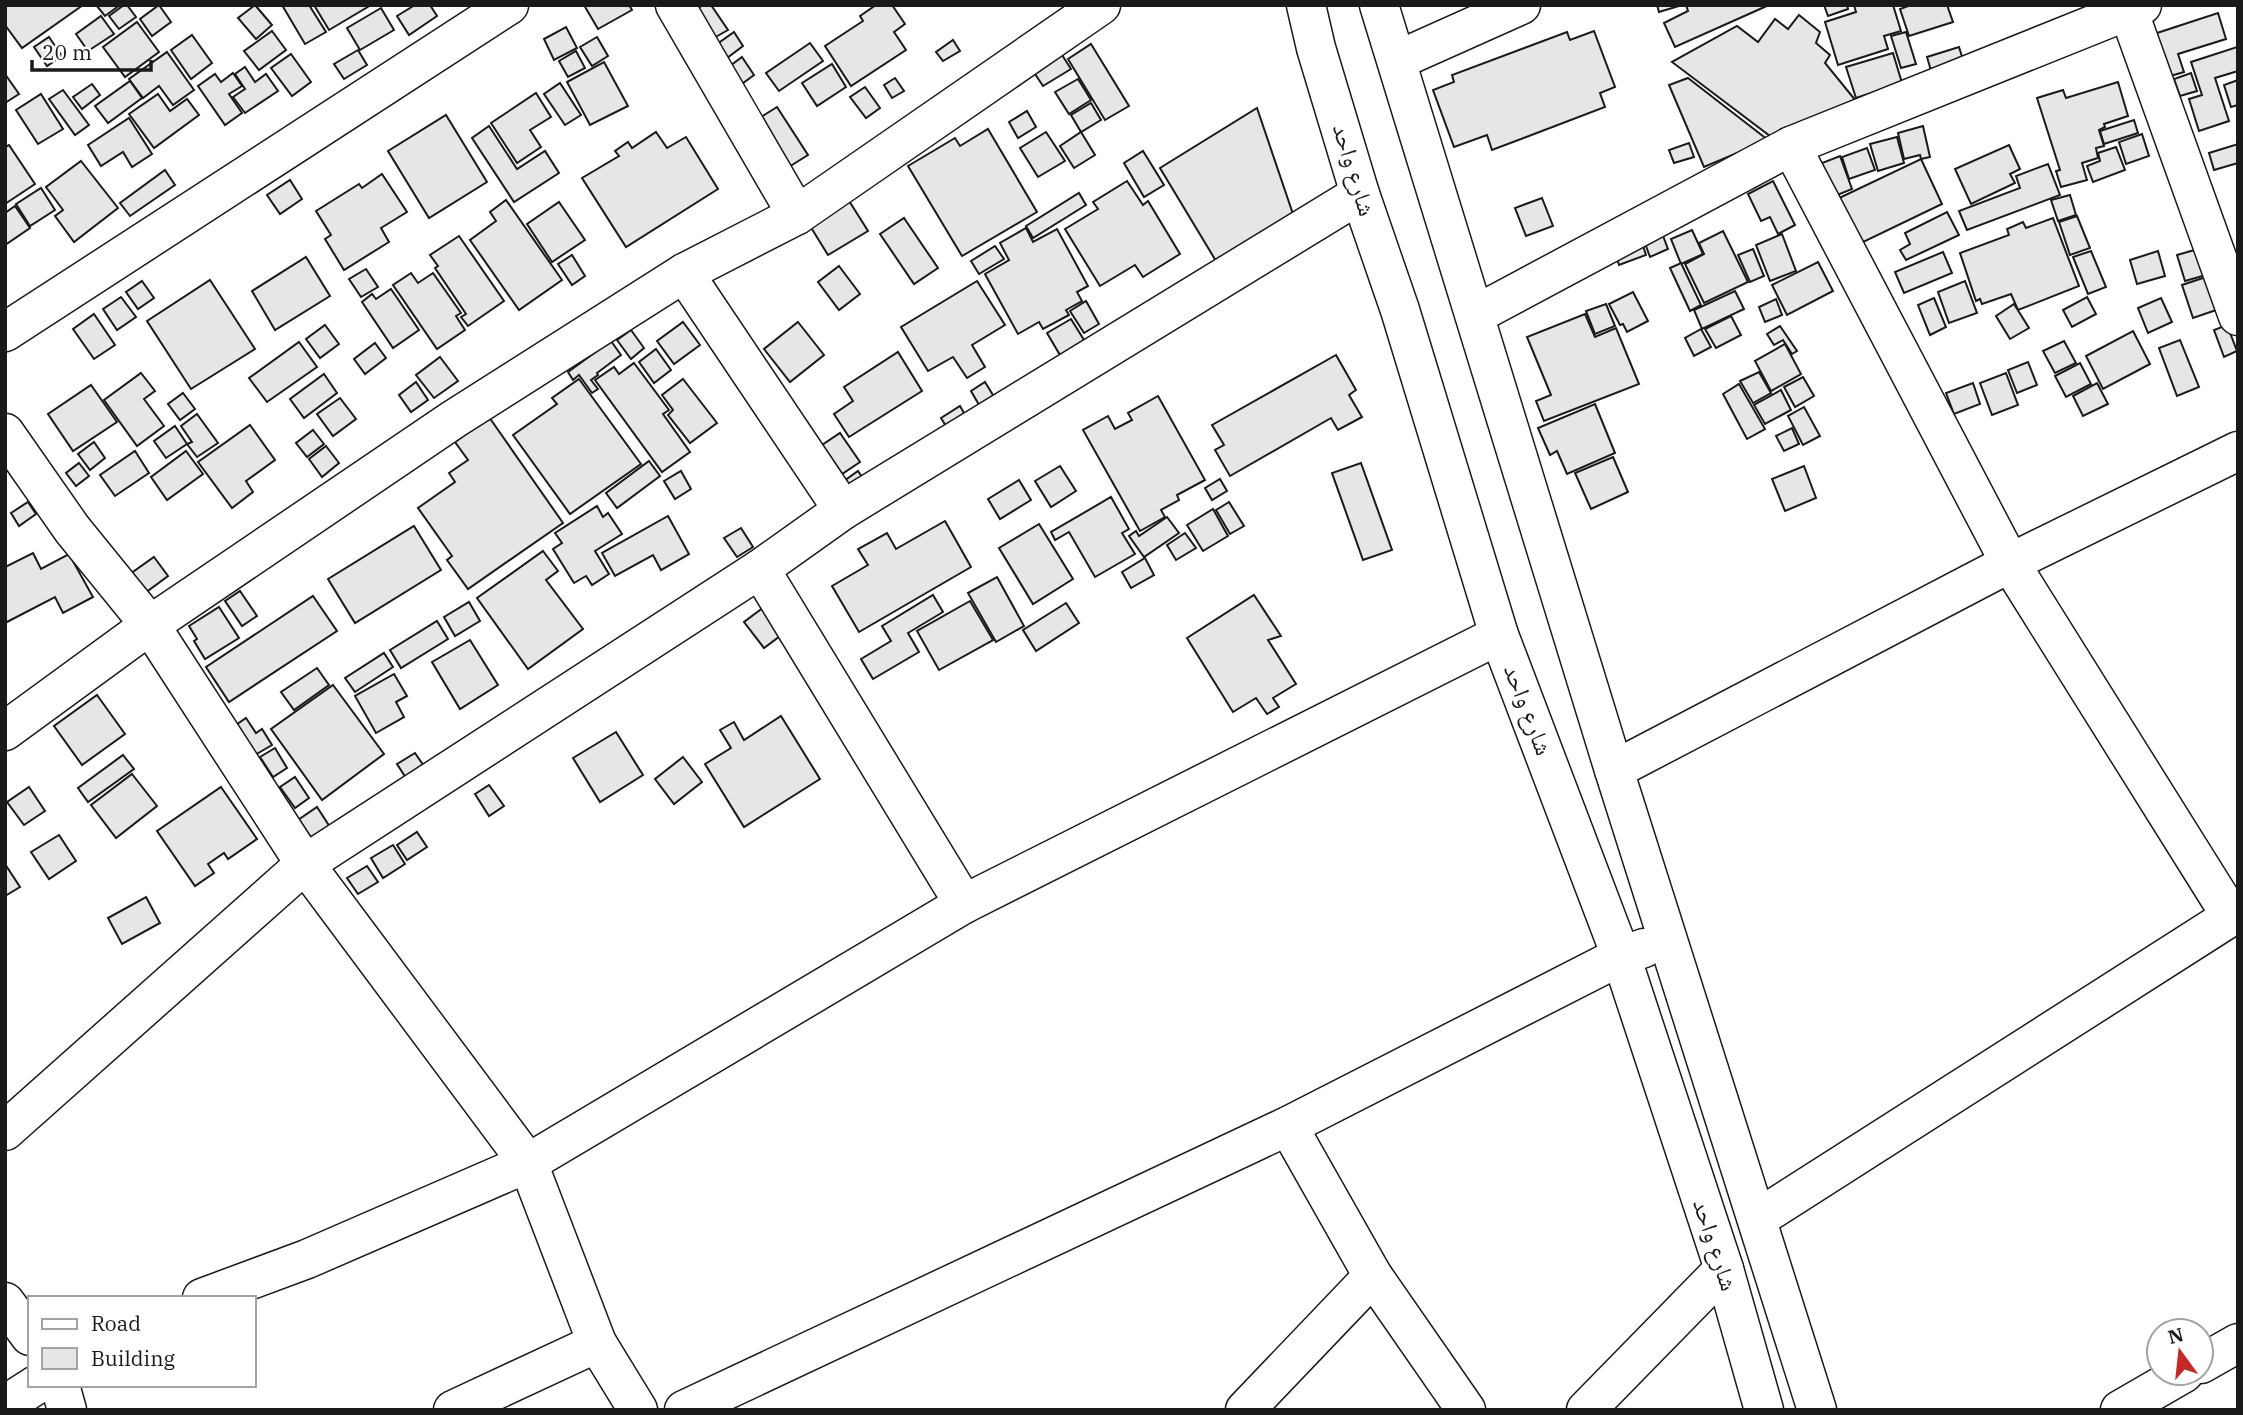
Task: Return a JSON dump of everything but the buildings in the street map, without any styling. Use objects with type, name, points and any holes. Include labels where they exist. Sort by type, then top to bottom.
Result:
[{"type":"street","points":[[5,332],[509,5]]},
{"type":"street","points":[[675,5],[797,215]]},
{"type":"street","points":[[5,731],[150,625],[454,419],[684,273],[797,215],[1101,5]]},
{"type":"street","name":"شارع واحد","points":[[1306,5],[1316,48],[1360,194],[1400,310],[1499,635],[1621,956],[1724,1269],[1764,1410]]},
{"type":"street","name":"شارع واحد","points":[[1379,5],[1614,770],[1817,1410]]},
{"type":"street","points":[[1398,60],[1521,5]]},
{"type":"street","points":[[1475,315],[1791,146],[2135,8],[2238,316]]},
{"type":"street","points":[[1757,1219],[2234,914],[2010,563],[1791,146]]},
{"type":"street","points":[[5,1131],[305,864],[760,569],[843,510],[1360,194]]},
{"type":"street","points":[[684,273],[843,510]]},
{"type":"street","points":[[5,433],[72,529],[150,625],[305,864],[528,1163],[597,1343],[638,1410]]},
{"type":"street","points":[[1614,770],[2010,563],[2238,451]]},
{"type":"street","points":[[760,569],[964,904]]},
{"type":"street","points":[[207,1296],[307,1259],[528,1163],[964,904],[1499,635]]},
{"type":"street","points":[[684,1410],[1288,1126],[1621,956],[1669,939]]},
{"type":"street","points":[[1288,1126],[1373,1276],[1466,1410]]},
{"type":"street","points":[[1586,1410],[1724,1269]]},
{"type":"street","points":[[1244,1410],[1373,1276]]},
{"type":"street","points":[[5,1302],[28,1333]]},
{"type":"street","points":[[453,1410],[597,1343]]},
{"type":"street","points":[[2215,1356],[2238,1343]]},
{"type":"street","points":[[5,1405],[33,1387]]},
{"type":"street","points":[[61,1387],[67,1410]]},
{"type":"street","points":[[2120,1410],[2160,1387]]}]
